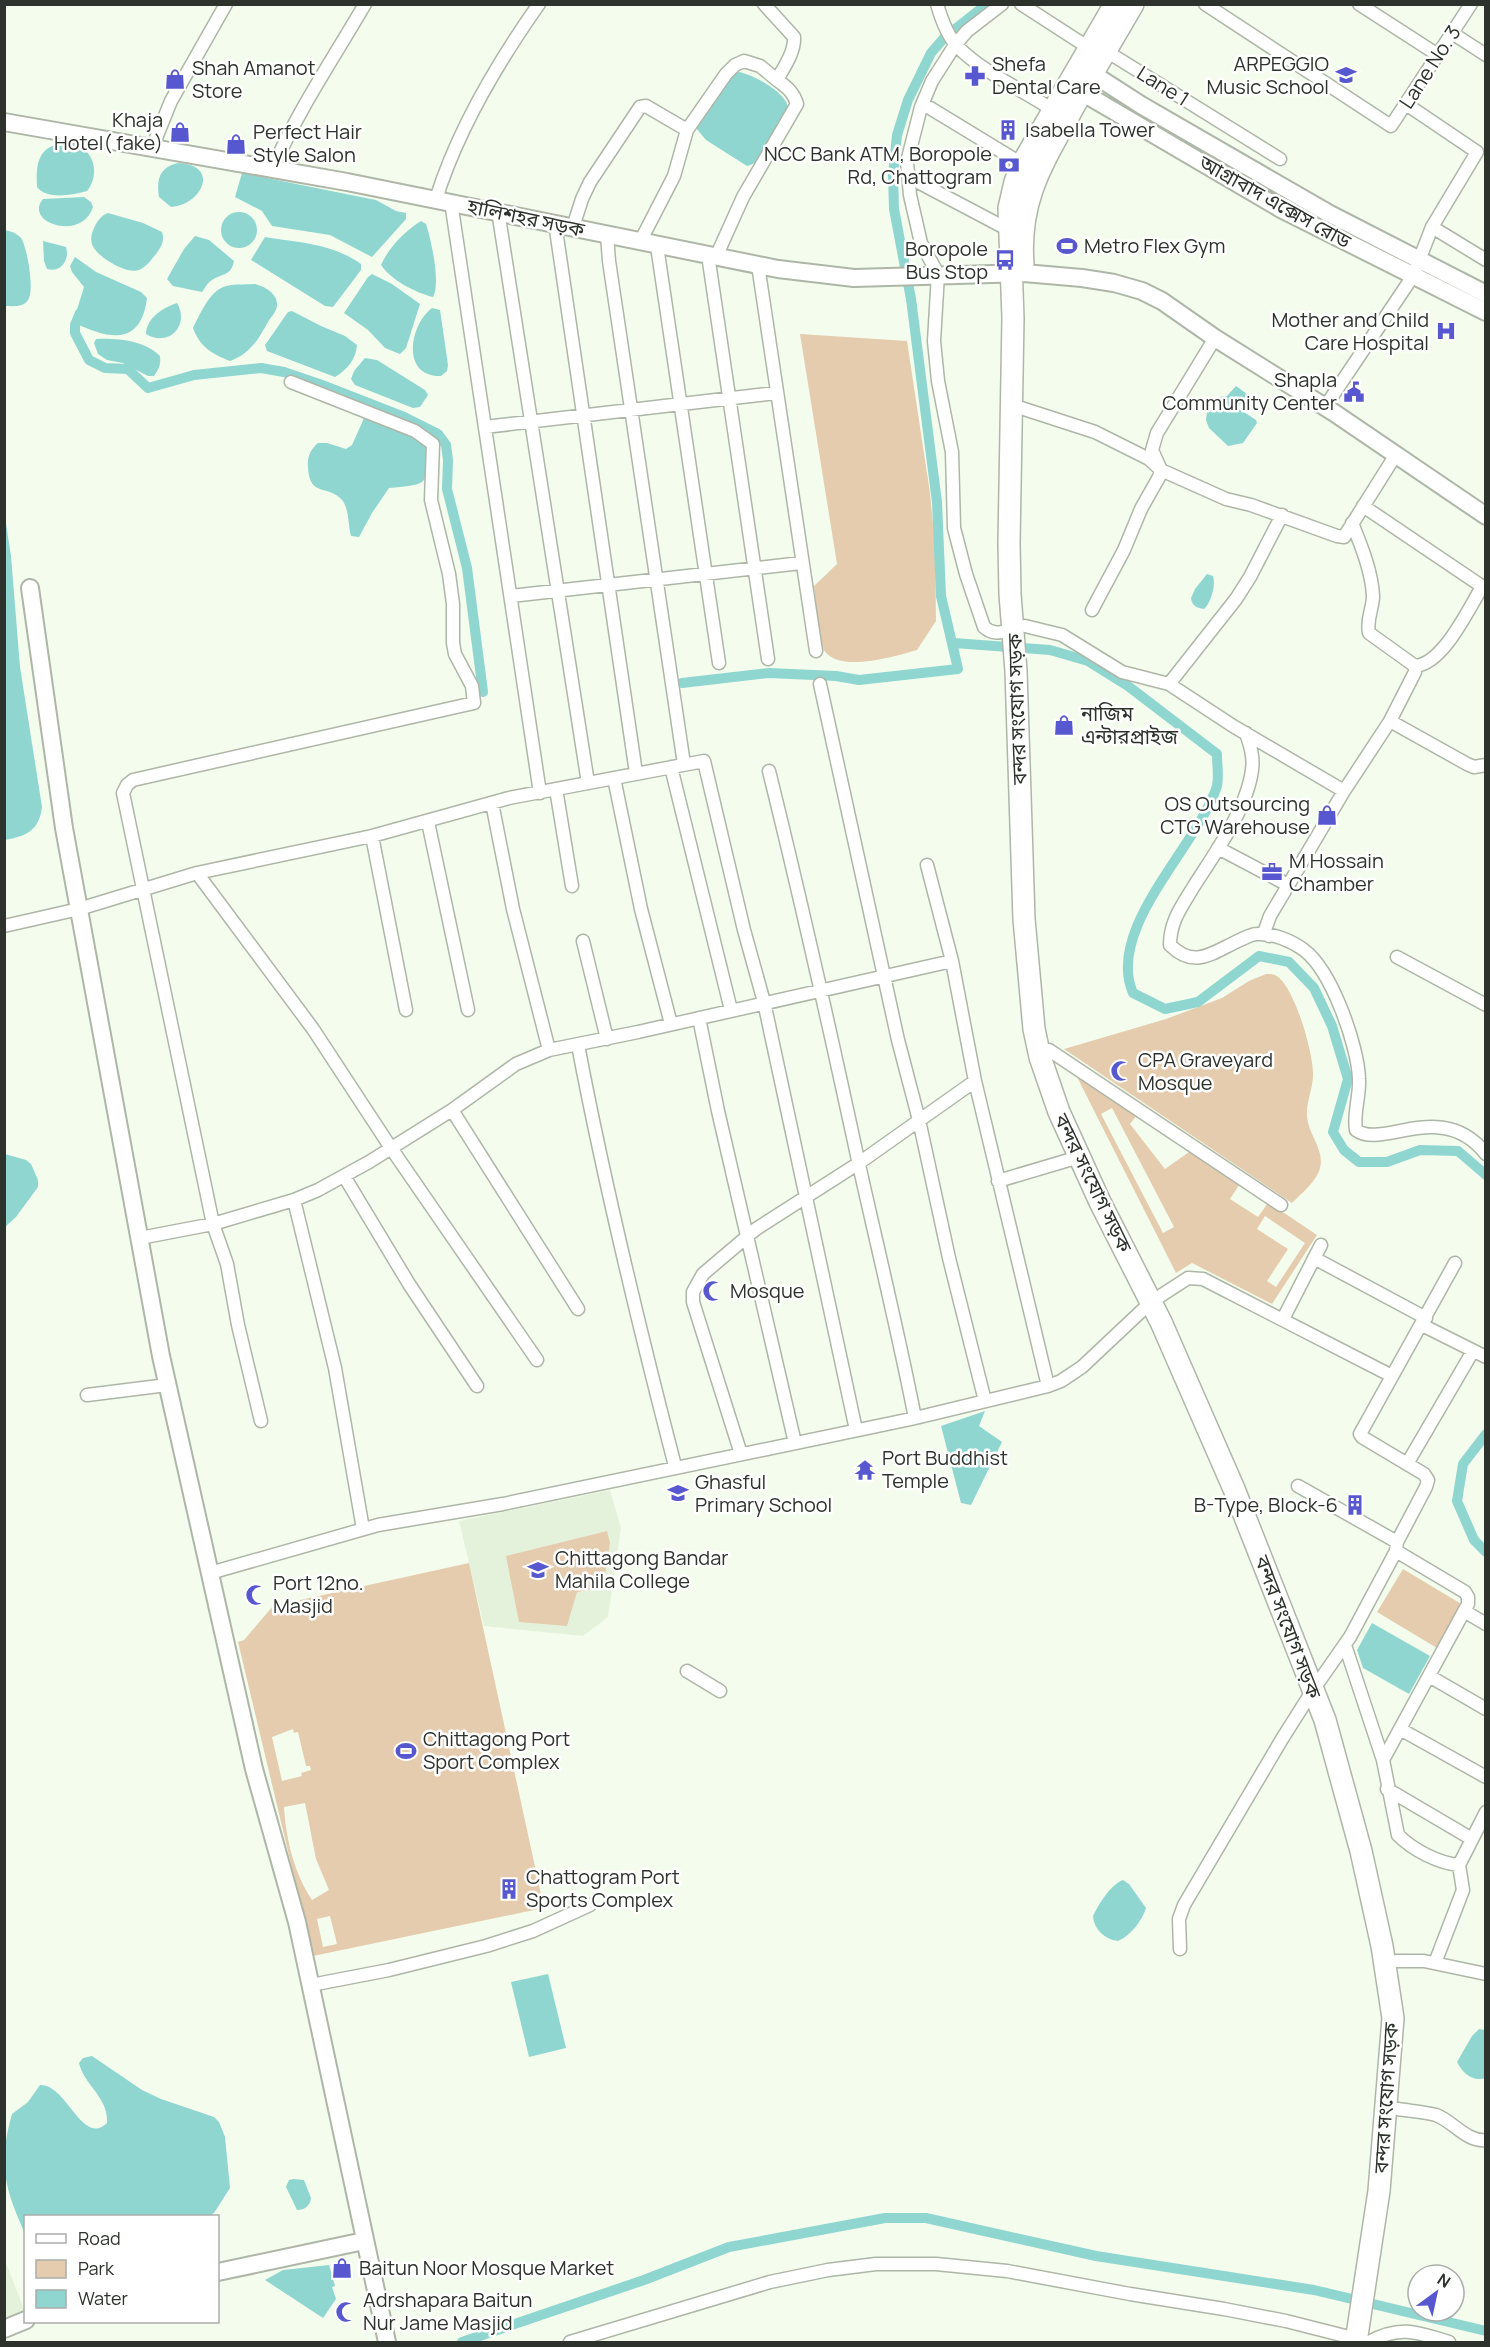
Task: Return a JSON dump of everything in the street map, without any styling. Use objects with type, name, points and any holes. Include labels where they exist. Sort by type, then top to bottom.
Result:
[{"type":"highway","name":"বন্দর সংযোগ সড়ক","points":[[1092,60],[1115,4]]},
{"type":"highway","name":"বন্দর সংযোগ সড়ক","points":[[1020,630],[1010,594],[1009,543],[1018,273],[1023,254],[1026,211],[1032,187],[1075,88],[1092,60],[1133,4]]},
{"type":"highway","name":"বন্দর সংযোগ সড়ক","points":[[1075,88],[1053,110],[1022,164],[1009,208],[1009,230],[1018,273],[1021,408],[1020,630],[1043,1027],[1054,1070],[1074,1119],[1156,1299],[1316,1684],[1358,1804],[1396,1961],[1404,2023],[1398,2109],[1363,2342]]},
{"type":"highway","name":"বন্দর সংযোগ সড়ক","points":[[1022,671],[1024,919],[1034,1029],[1048,1086],[1079,1157],[1114,1232],[1156,1299]]},
{"type":"highway","name":"বন্দর সংযোগ সড়ক","points":[[1316,1684],[1361,1851],[1391,2001],[1393,2032],[1379,2227]]},
{"type":"street","points":[[152,148],[171,101],[226,4]]},
{"type":"street","points":[[272,170],[289,134],[333,55],[365,4]]},
{"type":"street","points":[[539,4],[462,134],[447,166],[443,201],[485,427],[540,793]]},
{"type":"street","points":[[764,4],[794,37],[791,54],[777,80]]},
{"type":"street","points":[[1002,4],[967,32],[955,45],[932,81],[921,106],[907,162],[909,195],[921,243],[938,274],[935,316],[936,362],[952,452],[954,528],[966,574],[984,627],[998,634],[1020,630],[1062,635],[1122,672],[1169,684],[1344,791]]},
{"type":"street","name":"Lane 1","points":[[1021,4],[1092,60],[1280,159]]},
{"type":"street","name":"Lane No. 3","points":[[1204,4],[1388,126],[1393,125],[1471,4]]},
{"type":"street","points":[[1359,4],[1438,55]]},
{"type":"street","points":[[938,9],[955,45],[1053,110]]},
{"type":"street","points":[[1452,33],[1485,55]]},
{"type":"street","points":[[640,242],[674,176],[687,130],[735,65],[744,60],[752,62],[787,87],[795,97],[797,105],[748,188],[712,256],[728,398],[768,659]]},
{"type":"street","points":[[1092,60],[1141,105],[1328,213],[1485,294]]},
{"type":"street","name":"আগ্রাবাদ এক্সেস রোড","points":[[1075,88],[1281,209],[1485,312]]},
{"type":"street","points":[[1325,407],[1413,276],[1432,227],[1481,155],[1406,104]]},
{"type":"street","points":[[573,227],[590,182],[640,106],[646,106],[687,130]]},
{"type":"street","points":[[930,108],[1022,164]]},
{"type":"street","name":"হালিশহর সড়ক","points":[[4,122],[498,211],[657,246],[758,265],[854,278],[1018,273],[1114,283],[1142,291],[1184,314],[1215,338],[1325,407],[1485,516]]},
{"type":"street","points":[[918,182],[1009,230]]},
{"type":"street","points":[[498,211],[588,783]]},
{"type":"street","points":[[555,223],[636,773]]},
{"type":"street","points":[[1432,227],[1485,260]]},
{"type":"street","points":[[607,235],[684,764]]},
{"type":"street","points":[[657,246],[719,663]]},
{"type":"street","points":[[758,265],[816,651]]},
{"type":"street","points":[[1092,610],[1124,550],[1161,470],[1152,450],[1157,433],[1215,338]]},
{"type":"street","points":[[261,1421],[238,1325],[227,1263],[213,1224],[123,793],[134,780],[474,703],[471,686],[455,654],[453,643],[453,604],[449,574],[431,500],[433,444],[415,431],[291,382]]},
{"type":"street","points":[[485,427],[776,393]]},
{"type":"street","points":[[1021,408],[1095,432],[1149,459],[1161,470],[1226,499],[1344,537],[1395,456]]},
{"type":"street","points":[[1352,523],[1372,586],[1373,600],[1367,624],[1369,633],[1415,666],[1422,665],[1441,653],[1484,588],[1363,506]]},
{"type":"street","points":[[1169,684],[1236,599],[1250,577],[1281,515]]},
{"type":"street","points":[[512,596],[801,563]]},
{"type":"street","points":[[30,588],[64,828],[119,1135],[167,1384],[254,1769],[297,1922],[385,2336]]},
{"type":"street","points":[[1269,936],[1265,930],[1266,923],[1344,791],[1390,721],[1415,672],[1415,666]]},
{"type":"street","points":[[820,684],[898,1040],[985,1401]]},
{"type":"street","points":[[1390,721],[1467,764],[1474,767],[1485,765]]},
{"type":"street","points":[[1246,733],[1251,748],[1253,768],[1248,789],[1218,848],[1176,915],[1170,930],[1170,945],[1180,955],[1196,959],[1256,933],[1288,940],[1307,952],[1315,961],[1340,1005],[1349,1027],[1359,1076],[1359,1094],[1354,1122],[1356,1130],[1363,1135],[1372,1135],[1408,1128],[1438,1126],[1453,1130],[1485,1154]]},
{"type":"street","points":[[4,926],[142,892],[197,873],[372,836],[556,789],[704,761],[744,930],[764,1002],[856,1430]]},
{"type":"street","points":[[671,767],[731,1010]]},
{"type":"street","points":[[769,771],[822,990],[896,1320],[915,1418]]},
{"type":"street","points":[[614,777],[641,909],[670,1024]]},
{"type":"street","points":[[556,789],[572,886]]},
{"type":"street","points":[[492,804],[513,909],[549,1050]]},
{"type":"street","points":[[428,822],[468,1010]]},
{"type":"street","points":[[372,836],[406,1010]]},
{"type":"street","points":[[1218,848],[1288,885]]},
{"type":"street","points":[[927,865],[952,961],[975,1081],[1048,1386]]},
{"type":"street","points":[[197,873],[314,1029],[391,1148],[537,1360]]},
{"type":"street","points":[[584,941],[607,1039]]},
{"type":"street","points":[[1397,957],[1485,1005]]},
{"type":"street","points":[[140,1238],[213,1224],[294,1200],[344,1176],[452,1110],[516,1064],[549,1050],[952,961]]},
{"type":"street","points":[[699,1018],[718,1111],[795,1443]]},
{"type":"street","points":[[578,1045],[597,1145],[635,1313],[675,1467]]},
{"type":"street","points":[[1049,1050],[1281,1205]]},
{"type":"street","points":[[741,1454],[693,1302],[693,1292],[703,1274],[748,1236],[859,1163],[975,1081]]},
{"type":"street","points":[[452,1110],[578,1309]]},
{"type":"street","points":[[998,1180],[1079,1157]]},
{"type":"street","points":[[344,1176],[409,1284],[477,1386]]},
{"type":"street","points":[[294,1200],[333,1357],[363,1530]]},
{"type":"street","points":[[1283,1319],[1321,1245]]},
{"type":"street","points":[[1314,1258],[1485,1357]]},
{"type":"street","points":[[1180,1949],[1179,1919],[1184,1905],[1316,1684],[1345,1645],[1397,1547],[1428,1480],[1424,1474],[1360,1434],[1455,1263]]},
{"type":"street","points":[[210,1573],[363,1530],[503,1504],[915,1418],[1048,1386],[1061,1382],[1082,1367],[1156,1299],[1188,1278],[1203,1279],[1392,1376]]},
{"type":"street","points":[[1407,1464],[1473,1351]]},
{"type":"street","points":[[87,1395],[167,1384]]},
{"type":"street","points":[[1298,1486],[1397,1547],[1465,1592],[1468,1598],[1464,1611],[1383,1760]]},
{"type":"street","points":[[1464,1611],[1485,1624]]},
{"type":"street","points":[[1345,1645],[1383,1760],[1398,1835],[1431,1857],[1448,1864],[1459,1865]]},
{"type":"street","points":[[687,1671],[720,1691]]},
{"type":"street","points":[[1429,1676],[1485,1709]]},
{"type":"street","points":[[1400,1729],[1485,1777]]},
{"type":"street","points":[[1387,1789],[1472,1839]]},
{"type":"street","points":[[1435,1963],[1463,1890],[1459,1865],[1485,1812]]},
{"type":"street","points":[[311,1985],[389,1970],[486,1946],[533,1931],[590,1905]]},
{"type":"street","points":[[1396,1961],[1424,1961],[1485,1974]]},
{"type":"street","points":[[1398,2109],[1436,2115],[1470,2137],[1478,2141],[1485,2140]]},
{"type":"street","points":[[219,2272],[364,2241]]},
{"type":"street","points":[[570,2343],[770,2282],[876,2264],[936,2264],[1007,2271],[1286,2321],[1363,2342],[1395,2331],[1421,2334],[1449,2343]]},
{"type":"street","points":[[4,2329],[24,2321]]},
{"type":"shaded area","points":[[610,1490],[621,1528],[608,1617],[583,1636],[484,1626],[459,1521]]},
{"type":"shaded area","points":[[4,2257],[24,2312],[4,2319]]},
{"type":"green space","points":[[800,334],[907,341],[930,493],[935,545],[936,621],[917,650],[880,659],[851,662],[838,660],[828,655],[822,646],[814,586],[837,564]]},
{"type":"green space","points":[[1266,974],[1275,975],[1289,991],[1302,1020],[1312,1065],[1313,1080],[1307,1116],[1320,1155],[1320,1168],[1312,1182],[1292,1203],[1064,1049],[1166,1019],[1222,998],[1249,981]]},
{"type":"green space","points":[[1075,1073],[1317,1235],[1272,1304],[1192,1263],[1176,1273]],"holes":[[[1112,1108],[1174,1227],[1163,1233],[1101,1114]],[[1137,1115],[1189,1152],[1165,1169],[1130,1124]],[[1239,1185],[1267,1204],[1258,1217],[1230,1199]],[[1265,1216],[1305,1243],[1276,1287],[1267,1281],[1288,1249],[1257,1229]]]},
{"type":"green space","points":[[607,1531],[610,1543],[603,1587],[577,1592],[567,1626],[519,1622],[506,1556]]},
{"type":"green space","name":"Chittagong Port Sport Complex","points":[[469,1563],[544,1908],[313,1956],[238,1642],[244,1640],[273,1606]],"holes":[[[293,1729],[294,1733],[298,1732],[306,1766],[310,1766],[311,1770],[301,1773],[302,1776],[282,1781],[272,1737]],[[305,1803],[316,1859],[329,1890],[312,1900],[300,1879],[292,1855],[284,1807]],[[330,1916],[337,1944],[323,1947],[317,1919]]]},
{"type":"green space","points":[[1403,1569],[1463,1605],[1437,1648],[1377,1612]]},
{"type":"water","points":[[738,72],[769,85],[783,97],[788,110],[763,153],[756,162],[747,166],[706,140],[696,128],[732,74]]},
{"type":"water","points":[[61,143],[73,144],[88,153],[94,165],[94,172],[87,191],[54,195],[47,194],[37,187],[40,159],[47,149]]},
{"type":"water","points":[[178,163],[191,165],[199,170],[203,177],[202,185],[191,200],[171,207],[159,197],[158,185],[163,171]]},
{"type":"water","points":[[242,173],[376,200],[396,211],[406,213],[406,219],[372,257],[330,235],[272,226],[262,211],[235,197]]},
{"type":"water","points":[[84,197],[91,202],[93,207],[87,218],[78,224],[56,225],[41,215],[39,208],[43,199]]},
{"type":"water","points":[[239,212],[251,218],[257,230],[251,242],[239,248],[227,242],[221,230],[227,218]]},
{"type":"water","points":[[108,213],[143,223],[162,232],[161,246],[142,269],[127,270],[105,259],[94,249],[91,240],[93,230],[99,220]]},
{"type":"water","points":[[421,221],[426,224],[434,261],[436,282],[433,297],[404,285],[385,271],[381,265],[398,240]]},
{"type":"water","points":[[4,230],[21,238],[27,258],[30,293],[27,301],[18,306],[5,306]]},
{"type":"water","points":[[195,236],[209,240],[234,261],[229,272],[211,281],[202,292],[173,286],[167,279],[184,249]]},
{"type":"water","points":[[265,237],[327,248],[361,264],[361,270],[333,307],[325,306],[251,260]]},
{"type":"water","points":[[43,241],[66,247],[67,256],[60,267],[47,269],[44,261]]},
{"type":"water","points":[[75,257],[96,272],[141,292],[147,298],[144,313],[131,331],[122,335],[113,335],[77,324],[75,316],[84,287],[70,266]]},
{"type":"water","points":[[372,274],[392,284],[420,304],[406,348],[400,354],[385,348],[368,330],[344,313]]},
{"type":"water","points":[[255,284],[273,294],[277,301],[276,309],[253,346],[230,361],[207,349],[193,328],[204,306],[216,291],[229,285]]},
{"type":"water","points":[[177,303],[181,319],[175,332],[162,338],[154,338],[146,334],[153,318]]},
{"type":"water","points":[[432,308],[440,310],[448,365],[447,371],[441,376],[428,374],[419,368],[414,359],[414,337],[424,316]]},
{"type":"water","points":[[292,311],[345,336],[357,345],[350,364],[335,377],[267,351],[265,345],[288,312]]},
{"type":"water","points":[[96,339],[121,340],[146,346],[160,356],[158,369],[154,376],[148,376],[123,363],[107,360],[98,354],[94,343]]},
{"type":"water","points":[[365,358],[377,360],[425,390],[428,395],[420,407],[413,408],[355,385],[351,379],[354,371]]},
{"type":"water","points":[[1236,386],[1247,394],[1238,408],[1257,423],[1243,443],[1228,446],[1209,428],[1206,420],[1207,412],[1219,397],[1227,396]]},
{"type":"water","points":[[365,416],[408,433],[427,445],[428,468],[424,480],[419,483],[389,488],[359,537],[351,536],[347,512],[342,500],[337,495],[320,489],[312,483],[308,464],[310,454],[318,443],[327,443],[346,449],[352,445]]},
{"type":"water","points":[[5,517],[11,556],[20,667],[42,807],[35,827],[19,837],[5,840]]},
{"type":"water","points":[[1207,574],[1213,576],[1214,584],[1211,598],[1204,609],[1195,606],[1191,598]]},
{"type":"water","points":[[5,1154],[26,1160],[31,1164],[38,1180],[38,1187],[16,1217],[5,1227]]},
{"type":"water","points":[[985,1411],[979,1426],[1002,1442],[971,1505],[961,1503],[941,1426]]},
{"type":"water","points":[[1372,1623],[1430,1656],[1409,1694],[1363,1668],[1357,1650]]},
{"type":"water","points":[[1123,1880],[1129,1884],[1146,1908],[1135,1927],[1118,1941],[1101,1933],[1093,1916],[1109,1890]]},
{"type":"water","points":[[548,1974],[566,2048],[529,2057],[511,1982]]},
{"type":"water","points":[[1479,2029],[1485,2030],[1486,2078],[1477,2079],[1469,2076],[1457,2062],[1472,2036]]},
{"type":"water","points":[[92,2056],[142,2090],[214,2117],[219,2122],[225,2137],[230,2188],[214,2213],[211,2215],[24,2215],[24,2232],[10,2197],[5,2173],[6,2139],[12,2114],[28,2102],[40,2085],[50,2087],[90,2127],[98,2128],[107,2123],[104,2106],[79,2063],[83,2058]]},
{"type":"water","points":[[289,2180],[304,2180],[311,2198],[307,2207],[302,2209],[297,2210],[286,2187]]},
{"type":"water","points":[[329,2265],[336,2299],[323,2318],[265,2280],[283,2270]]},
{"type":"waterway","points":[[682,683],[769,673],[836,676],[859,680],[958,669],[941,596],[937,502],[911,299],[894,209],[893,175],[897,135],[908,100],[931,53],[944,38],[987,4]]},
{"type":"waterway","points":[[80,313],[75,325],[75,333],[89,360],[105,368],[128,369],[148,388],[194,375],[261,368],[284,372],[322,385],[404,417],[438,434],[446,445],[447,489],[467,568],[483,692]]},
{"type":"waterway","points":[[954,643],[1050,650],[1088,661],[1128,686],[1217,754],[1217,786],[1207,809],[1157,888],[1142,915],[1132,942],[1128,968],[1133,993],[1165,1009],[1198,1002],[1259,956],[1289,962],[1314,988],[1332,1026],[1348,1079],[1333,1132],[1344,1150],[1359,1162],[1387,1162],[1420,1150],[1458,1151],[1486,1175]]},
{"type":"waterway","points":[[1486,1434],[1463,1464],[1457,1501],[1474,1540],[1486,1552]]},
{"type":"waterway","points":[[462,2342],[644,2280],[729,2247],[885,2218],[926,2218],[1096,2256],[1314,2290],[1486,2331]]},
{"type":"place","name":"ARPEGGIO Music School","points":[[1346,75]]},
{"type":"place","name":"Shefa Dental Care","points":[[975,76]]},
{"type":"place","name":"Shah Amanot Store","points":[[175,79]]},
{"type":"place","name":"Isabella Tower","points":[[1008,130]]},
{"type":"place","name":"Khaja Hotel( fake)","points":[[180,132]]},
{"type":"place","name":"Perfect Hair Style Salon","points":[[236,144]]},
{"type":"place","name":"NCC Bank ATM, Boropole Rd, Chattogram","points":[[1009,165]]},
{"type":"place","name":"Metro Flex Gym","points":[[1067,246]]},
{"type":"place","name":"Boropole Bus Stop","points":[[1005,260]]},
{"type":"place","name":"Mother and Child Care Hospital","points":[[1446,331]]},
{"type":"place","name":"Shapla Community Center","points":[[1354,392]]},
{"type":"place","name":"নাজিম এন্টারপ্রাইজ","points":[[1064,725]]},
{"type":"place","name":"OS Outsourcing CTG Warehouse","points":[[1327,815]]},
{"type":"place","name":"M Hossain Chamber","points":[[1272,872]]},
{"type":"place","name":"CPA Graveyard Mosque","points":[[1121,1071]]},
{"type":"place","name":"Mosque","points":[[713,1291]]},
{"type":"place","name":"Port Buddhist Temple","points":[[865,1470]]},
{"type":"place","name":"Ghasful Primary School","points":[[678,1493]]},
{"type":"place","name":"B-Type, Block-6","points":[[1355,1505]]},
{"type":"place","name":"Chittagong Bandar Mahila College","points":[[538,1570]]},
{"type":"place","name":"Port 12no. Masjid","points":[[256,1595]]},
{"type":"place","name":"Chittagong Port Sport Complex","points":[[406,1751]]},
{"type":"place","name":"Chattogram Port Sports Complex","points":[[509,1889]]},
{"type":"place","name":"Baitun Noor Mosque Market","points":[[342,2268]]},
{"type":"place","name":"Adrshapara Baitun Nur Jame Masjid","points":[[346,2312]]}]
